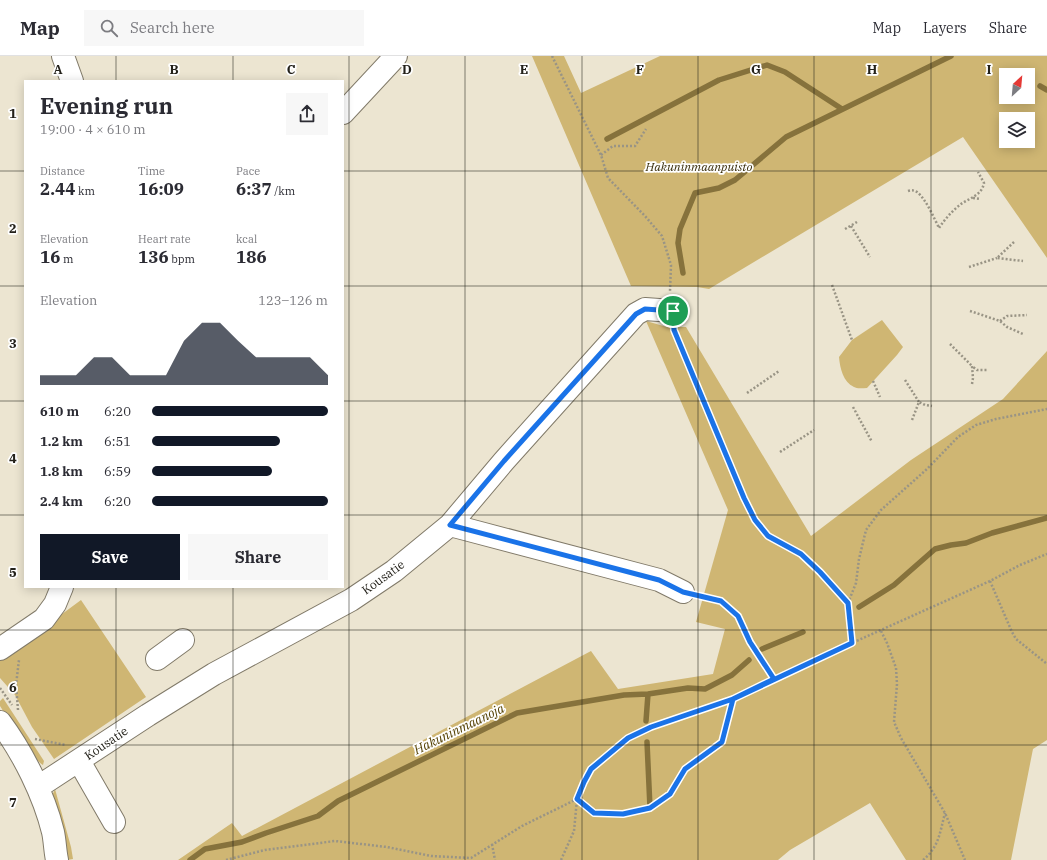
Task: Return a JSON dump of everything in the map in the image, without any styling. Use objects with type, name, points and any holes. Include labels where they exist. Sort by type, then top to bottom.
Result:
[{"type":"street","points":[[63,56],[72,80]]},
{"type":"street","points":[[344,112],[396,56]]},
{"type":"street","name":"Kousatie","points":[[38,788],[76,754],[148,715],[214,674],[351,600],[394,571],[450,525],[504,461],[636,314],[645,309],[673,311]]},
{"type":"street","points":[[450,525],[659,580],[683,592]]},
{"type":"street","points":[[0,649],[44,619],[55,604],[62,588]]},
{"type":"street","points":[[158,659],[183,640]]},
{"type":"street","points":[[9,717],[8,732],[38,788],[53,833],[57,860]]},
{"type":"street","points":[[76,754],[114,822]]},
{"type":"path","points":[[552,56],[601,155],[608,178],[662,236],[671,265],[670,289],[674,330],[741,491],[755,520],[768,536],[801,554],[820,572],[848,603]]},
{"type":"path","points":[[601,155],[613,146],[635,146],[646,130]]},
{"type":"path","points":[[908,191],[913,190],[918,192],[939,228],[946,218],[961,204],[973,198],[983,188],[984,183],[978,172]]},
{"type":"path","points":[[973,198],[980,199]]},
{"type":"path","points":[[845,229],[857,222]]},
{"type":"path","points":[[851,226],[870,257]]},
{"type":"path","points":[[969,267],[997,258],[1014,242]]},
{"type":"path","points":[[997,258],[1023,262]]},
{"type":"path","points":[[832,285],[852,340]]},
{"type":"path","points":[[970,312],[1000,321],[1007,327],[1022,334]]},
{"type":"path","points":[[1000,321],[1007,316],[1027,315]]},
{"type":"path","points":[[950,344],[977,370],[987,370]]},
{"type":"path","points":[[972,366],[972,384]]},
{"type":"path","points":[[747,393],[779,371]]},
{"type":"path","points":[[905,380],[919,402],[932,406]]},
{"type":"path","points":[[873,381],[880,396]]},
{"type":"path","points":[[912,420],[919,402]]},
{"type":"path","points":[[853,407],[872,442]]},
{"type":"path","points":[[852,643],[848,603],[856,583],[864,535],[880,510],[927,469],[958,437],[976,425],[996,418],[1047,409]]},
{"type":"path","points":[[780,452],[814,430]]},
{"type":"path","points":[[561,860],[574,831],[577,799],[591,769],[628,738],[651,727],[733,699],[852,643],[990,582],[1020,565],[1047,554]]},
{"type":"path","points":[[990,582],[1016,639],[1047,664]]},
{"type":"path","points":[[683,592],[721,601],[738,616],[750,642],[774,679]]},
{"type":"path","points":[[9,717],[16,685],[19,661],[30,629]]},
{"type":"path","points":[[881,631],[896,668],[897,684],[894,722],[901,738],[945,813],[965,860]]},
{"type":"path","points":[[577,799],[594,813],[623,814],[650,808],[670,794],[685,769],[722,742],[733,699]]},
{"type":"path","points":[[35,739],[76,754]]},
{"type":"path","points":[[226,860],[265,850],[335,841],[387,847],[431,856],[471,858],[522,826],[577,799]]},
{"type":"path","points":[[923,860],[932,853],[939,839],[945,813]]},
{"type":"path","points":[[492,844],[496,860]]},
{"type":"green space","name":"Hakuninmaanpuisto","points":[[532,56],[564,56],[581,93],[660,56],[1047,56],[1047,258],[963,137],[709,289],[697,287],[631,286]]},
{"type":"green space","points":[[882,320],[903,347],[867,388],[855,388],[847,382],[841,370],[839,357],[852,340]]},
{"type":"green space","points":[[646,321],[667,327],[686,327],[811,536],[911,460],[1003,399],[1047,351],[1047,740],[1033,749],[1011,860],[906,860],[870,803],[790,850],[778,860],[178,860],[232,823],[242,836],[591,651],[618,689],[713,674],[725,629],[696,622],[728,510]]},
{"type":"green space","points":[[81,600],[146,697],[54,759],[32,727],[15,695],[0,678],[0,660]]},
{"type":"green space","points":[[3,698],[44,761],[43,765],[27,747],[0,706],[0,701]]},
{"type":"green space","points":[[55,789],[73,859],[67,860],[52,796]]},
{"type":"waterway","points":[[683,273],[678,243],[680,229],[695,193],[719,188],[735,180],[786,137],[951,56]]},
{"type":"waterway","points":[[607,139],[719,80],[767,65],[785,72],[842,109]]},
{"type":"waterway","points":[[1040,86],[1047,90]]},
{"type":"waterway","name":"Hakuninmaanoja","points":[[859,607],[894,585],[935,549],[966,543],[992,533],[1047,518]]},
{"type":"waterway","name":"Hakuninmaanoja","points":[[762,649],[803,632]]},
{"type":"waterway","name":"Hakuninmaanoja","points":[[190,860],[205,849],[242,842],[318,816],[338,801],[517,713],[624,695],[648,694],[688,688],[705,689],[732,675],[749,660]]},
{"type":"waterway","points":[[646,721],[648,694]]},
{"type":"waterway","points":[[647,742],[650,808]]},
{"type":"route","points":[[673,311],[645,309],[636,314],[504,461],[450,525],[659,580],[683,592],[721,601],[738,616],[750,642],[774,679],[733,699],[722,742],[685,769],[670,794],[650,808],[623,814],[594,813],[577,799],[584,782],[591,769],[628,738],[651,727],[733,699],[852,643],[848,603],[820,572],[801,554],[768,536],[755,520],[744,498],[674,330],[673,311]]}]
